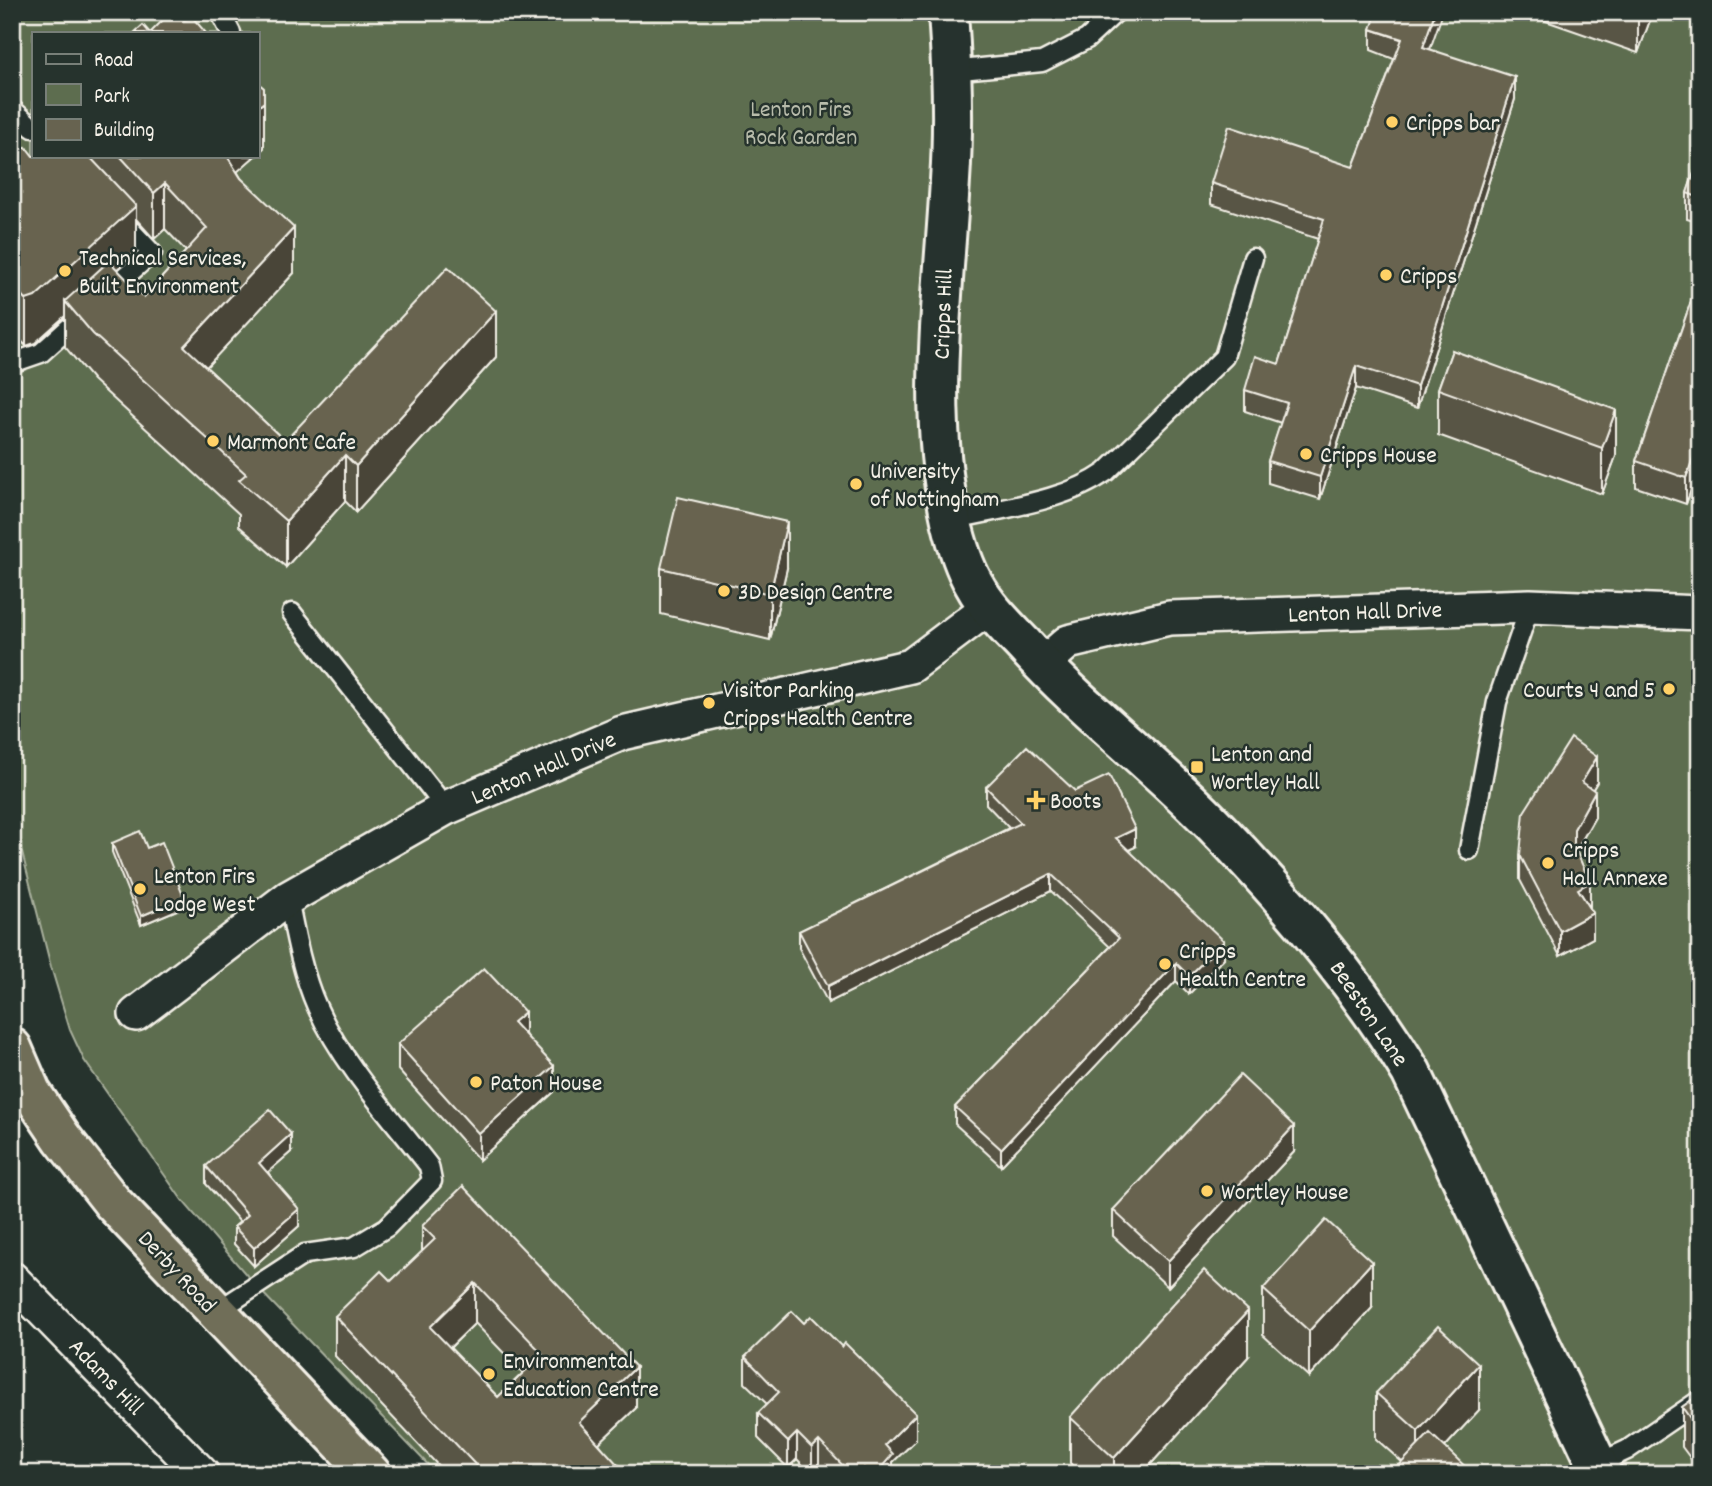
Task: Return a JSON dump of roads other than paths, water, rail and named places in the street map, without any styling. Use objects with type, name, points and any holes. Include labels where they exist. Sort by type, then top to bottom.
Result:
[{"type":"highway","name":"Derby Road","points":[[12,1048],[31,1092],[62,1138],[113,1203],[371,1474]]},
{"type":"street","name":"Cripps Hill","points":[[947,12],[952,134],[940,336],[939,415],[951,520],[972,582],[989,607]]},
{"type":"street","name":"Lenton Hall Drive","points":[[1042,665],[1068,642],[1169,618],[1530,606],[1700,613]]},
{"type":"street","name":"Beeston Lane","points":[[989,607],[1042,665],[1213,823],[1341,967],[1378,1018],[1411,1072],[1600,1469]]},
{"type":"street","name":"Lenton Hall Drive","points":[[136,1014],[288,898],[446,808],[622,733],[912,666],[989,607]]},
{"type":"street","name":"Adams Hill","points":[[12,1279],[202,1474]]},
{"type":"lane","points":[[220,12],[230,32]]},
{"type":"lane","points":[[951,71],[1042,62],[1087,38],[1116,12]]},
{"type":"lane","points":[[12,109],[32,127]]},
{"type":"lane","points":[[12,363],[41,353],[152,253],[107,204]]},
{"type":"lane","points":[[951,520],[1056,495],[1093,482],[1106,472],[1224,357],[1253,258]]},
{"type":"lane","points":[[1469,850],[1497,702],[1530,606]]},
{"type":"lane","points":[[292,613],[446,808]]},
{"type":"lane","points":[[216,1312],[305,1254],[354,1247],[387,1227],[432,1181],[429,1166],[349,1059],[317,1008],[299,955],[288,898]]},
{"type":"lane","points":[[1600,1469],[1700,1400]]},
{"type":"place","name":"Cripps bar","points":[[1392,122]]},
{"type":"place","name":"Technical Services, Built Environment","points":[[65,271]]},
{"type":"place","name":"Cripps","points":[[1386,275]]},
{"type":"place","name":"Marmont Cafe","points":[[213,441]]},
{"type":"place","name":"Cripps House","points":[[1306,454]]},
{"type":"place","name":"University of Nottingham","points":[[856,484]]},
{"type":"place","name":"3D Design Centre","points":[[724,591]]},
{"type":"place","name":"Courts 4 and 5","points":[[1669,689]]},
{"type":"place","name":"Visitor Parking Cripps Health Centre","points":[[709,703]]},
{"type":"place","name":"Lenton and Wortley Hall","points":[[1197,767]]},
{"type":"place","name":"Boots","points":[[1036,800]]},
{"type":"place","name":"Cripps Hall Annexe","points":[[1548,863]]},
{"type":"place","name":"Lenton Firs Lodge West","points":[[140,889]]},
{"type":"place","name":"Cripps Health Centre","points":[[1165,964]]},
{"type":"place","name":"Paton House","points":[[476,1082]]},
{"type":"place","name":"Wortley House","points":[[1207,1191]]},
{"type":"place","name":"Environmental Education Centre","points":[[489,1374]]},
{"type":"park label","name":"Lenton Firs Rock Garden","points":[[801,122]]}]
